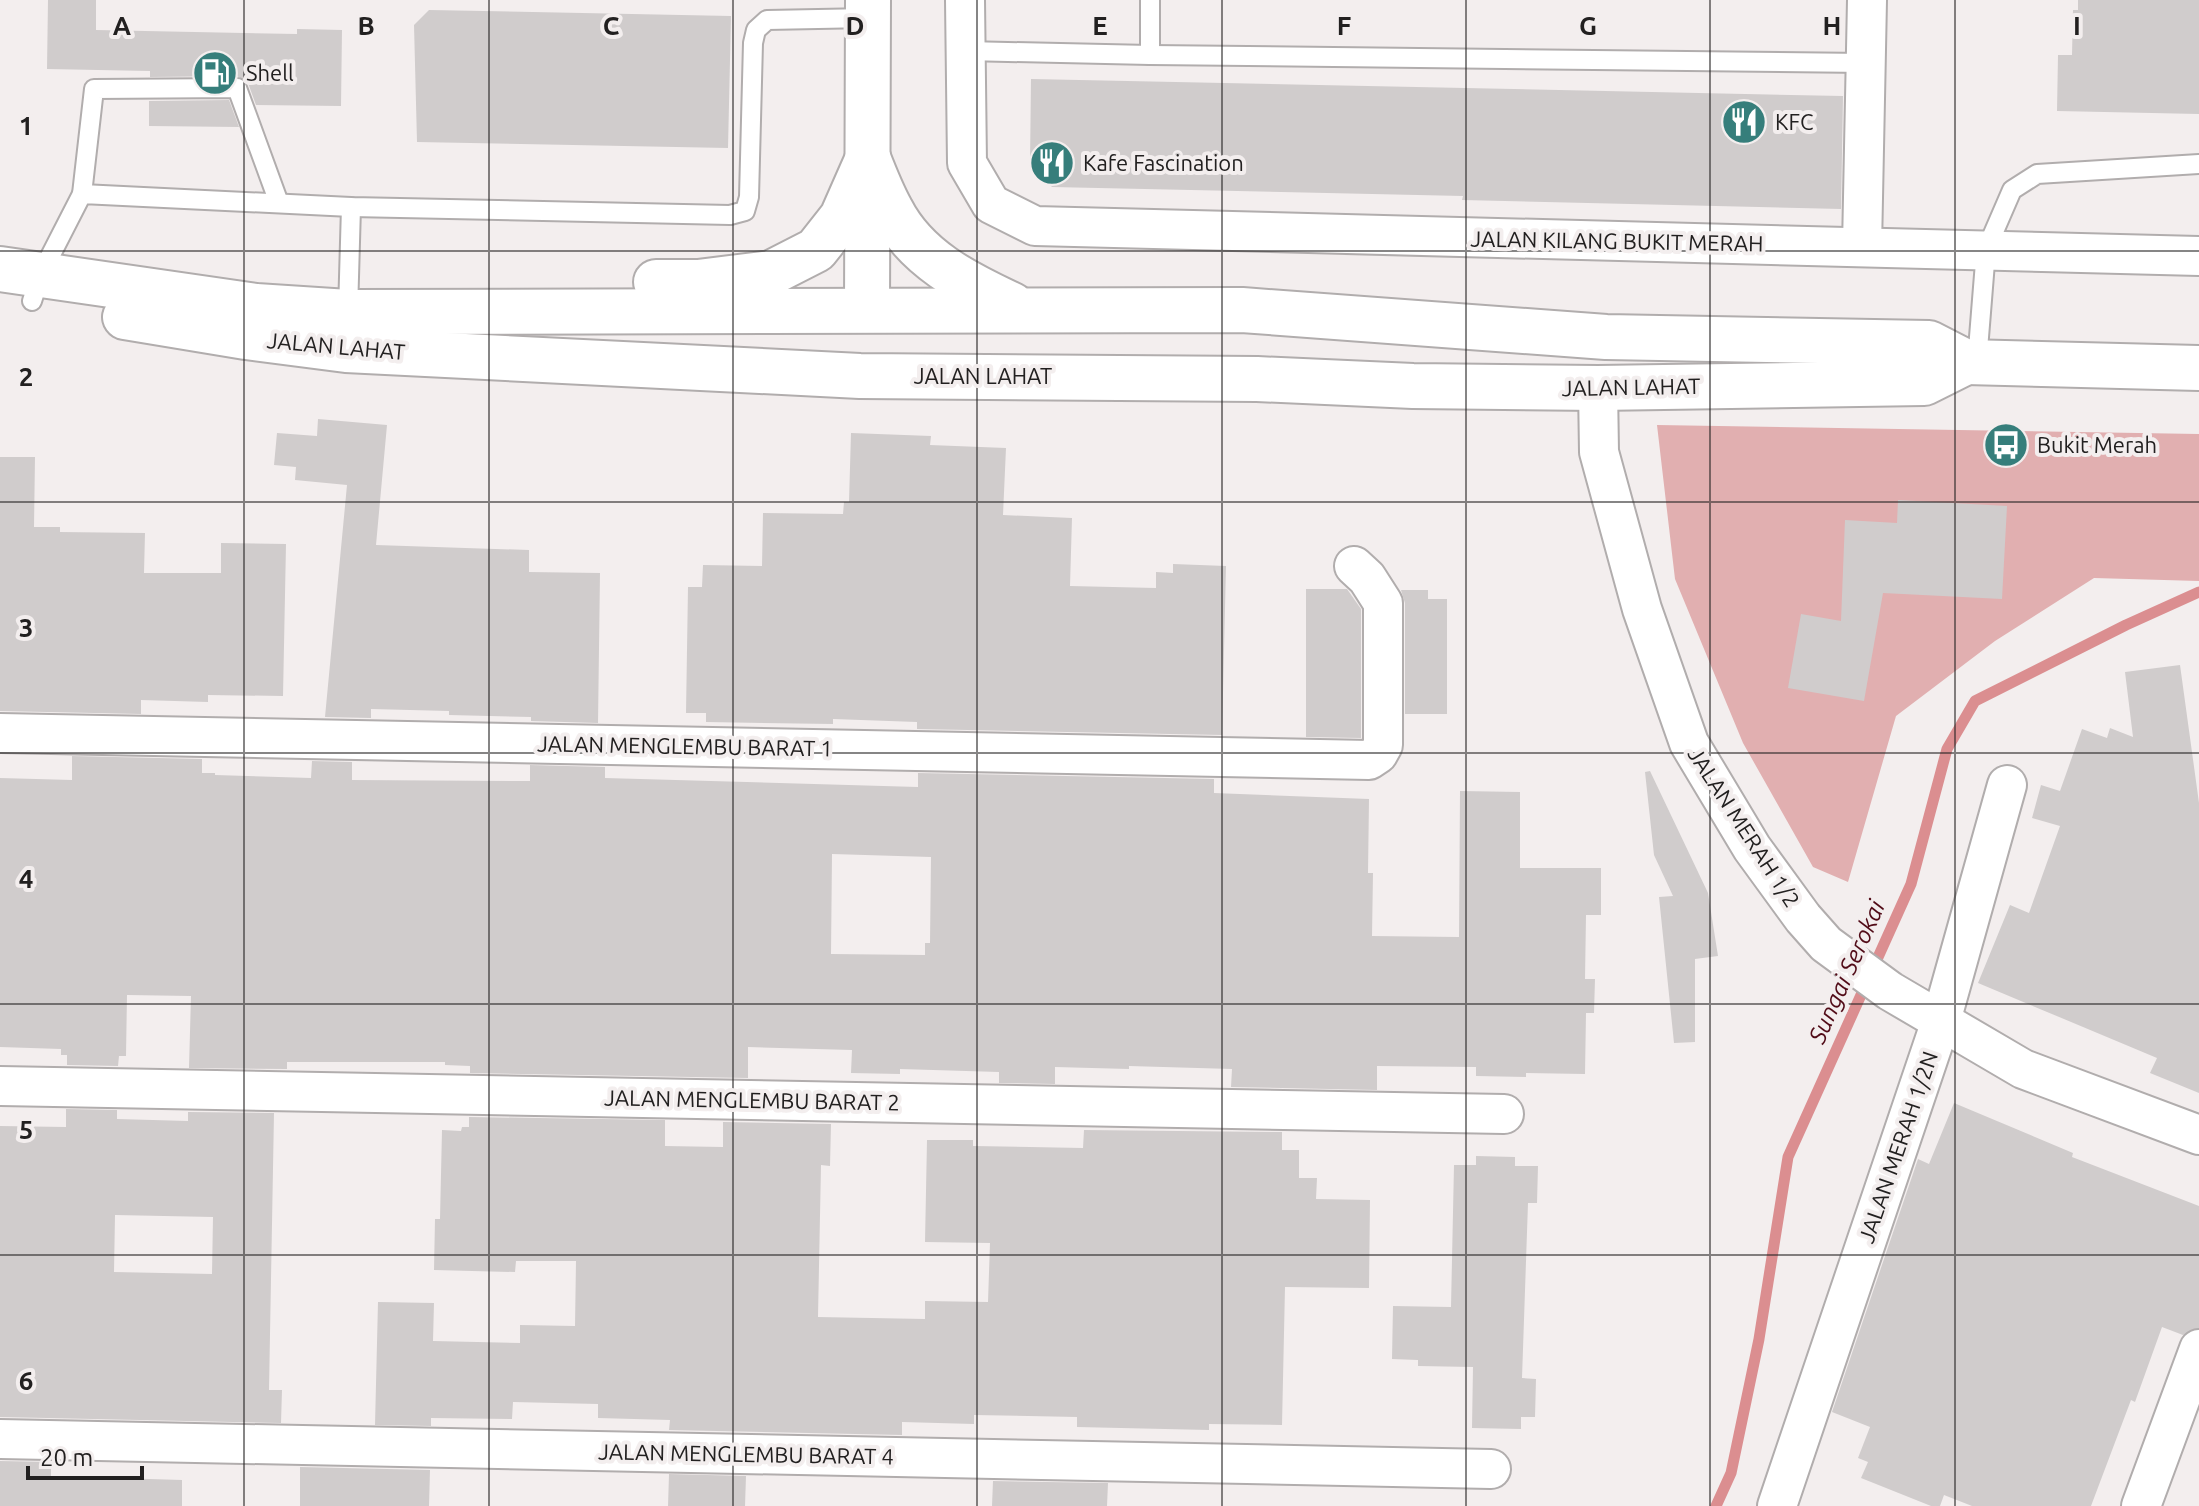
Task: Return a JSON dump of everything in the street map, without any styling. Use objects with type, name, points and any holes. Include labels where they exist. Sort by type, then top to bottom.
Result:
[{"type":"main road","points":[[868,9],[867,310],[891,336],[912,346],[1117,349],[1257,379]]},
{"type":"main road","points":[[868,158],[891,212],[916,246],[957,279],[1022,310]]},
{"type":"main road","points":[[347,331],[481,288],[698,282],[771,273],[816,250],[842,217],[868,158]]},
{"type":"main road","name":"JALAN LAHAT","points":[[18,286],[256,306],[446,354],[860,376],[1257,379],[1413,386],[1598,388],[1924,383],[1957,356]]},
{"type":"main road","points":[[446,354],[781,349],[817,345],[844,332],[867,310]]},
{"type":"main road","name":"JALAN LAHAT","points":[[347,331],[867,310],[1242,310],[1606,337],[2199,368]]},
{"type":"main road","points":[[1242,310],[1372,340],[1555,359],[1578,366],[1598,388]]},
{"type":"street","points":[[965,0],[966,51]]},
{"type":"street","points":[[1862,247],[1867,0]]},
{"type":"street","name":"JALAN KILANG BUKIT MERAH","points":[[966,51],[967,163],[991,204],[1035,226],[2199,256]]},
{"type":"street","name":"JALAN MERAH 1/2","points":[[1598,388],[1599,452],[1642,609],[1689,743],[1752,848],[1803,918],[1826,944],[1890,991],[2023,1069],[2199,1135]]},
{"type":"street","name":"JALAN MENGLEMBU BARAT 1","points":[[0,733],[1369,760],[1378,754],[1383,745],[1383,603],[1367,578],[1354,566]]},
{"type":"street","name":"JALAN MERAH 1/2N","points":[[1777,1506],[1941,1021],[2007,785]]},
{"type":"street","name":"JALAN MENGLEMBU BARAT 2","points":[[0,1086],[1504,1114]]},
{"type":"street","points":[[2141,1506],[2199,1349]]},
{"type":"street","name":"JALAN MENGLEMBU BARAT 4","points":[[0,1439],[1491,1469]]},
{"type":"lane","points":[[1150,0],[1150,55]]},
{"type":"lane","points":[[82,194],[351,207],[730,215],[745,211],[749,197],[753,43],[756,30],[767,20],[868,9]]},
{"type":"lane","points":[[966,51],[1866,63]]},
{"type":"lane","points":[[18,286],[82,194],[94,89],[237,88],[279,203]]},
{"type":"lane","points":[[1957,356],[1986,250],[2012,190],[2037,174],[2199,164]]},
{"type":"lane","points":[[347,331],[351,207]]},
{"type":"shaded area","points":[[1657,425],[2199,434],[2199,581],[2094,578],[1995,641],[1896,716],[1848,882],[1813,867],[1743,743],[1675,579]]},
{"type":"building","points":[[48,0],[96,0],[96,30],[297,34],[297,29],[342,30],[341,106],[256,105],[248,83],[237,76],[150,77],[150,71],[47,69]]},
{"type":"building","points":[[2078,0],[2199,0],[2199,114],[2057,111],[2058,55],[2072,55],[2073,10],[2078,10]]},
{"type":"building","points":[[429,10],[731,16],[728,148],[417,142],[414,25]]},
{"type":"building","points":[[1031,79],[1843,96],[1841,209],[1462,200],[1463,196],[1052,187],[1030,164]]},
{"type":"building","points":[[229,100],[239,127],[149,126],[149,101]]},
{"type":"building","points":[[318,419],[387,425],[376,545],[529,550],[529,572],[600,573],[598,723],[449,715],[449,711],[371,709],[371,718],[325,717],[347,485],[295,480],[296,467],[274,465],[277,433],[317,436]]},
{"type":"building","points":[[851,433],[931,436],[930,445],[1006,448],[1003,515],[1072,518],[1070,586],[1156,588],[1156,572],[1173,573],[1173,564],[1226,566],[1222,735],[917,729],[917,722],[833,719],[833,724],[706,722],[706,713],[686,713],[688,587],[702,587],[703,565],[762,566],[763,513],[843,514],[844,502],[849,502]]},
{"type":"building","points":[[0,457],[35,457],[34,527],[60,527],[60,532],[145,533],[144,573],[221,573],[221,543],[286,544],[283,696],[208,695],[208,702],[141,700],[141,714],[0,711]]},
{"type":"building","points":[[1898,500],[2007,506],[2002,599],[1883,593],[1864,701],[1788,688],[1801,614],[1841,621],[1845,520],[1897,523]]},
{"type":"building","points":[[1306,589],[1347,589],[1361,609],[1361,738],[1306,737]]},
{"type":"building","points":[[1401,590],[1428,590],[1428,599],[1447,599],[1447,714],[1405,714],[1405,603]]},
{"type":"building","points":[[2180,665],[2199,803],[2199,1093],[2150,1073],[2157,1058],[1978,983],[2010,905],[2029,913],[2060,826],[2032,818],[2041,785],[2060,791],[2082,729],[2107,738],[2110,728],[2133,737],[2125,672]]},
{"type":"building","points":[[72,756],[202,759],[202,773],[311,778],[312,761],[352,762],[352,780],[530,781],[530,765],[605,767],[605,778],[918,787],[918,773],[1214,779],[1214,793],[1369,799],[1368,873],[1373,873],[1372,936],[1459,937],[1460,791],[1520,792],[1520,868],[1601,868],[1601,915],[1586,915],[1585,979],[1595,979],[1594,1013],[1586,1013],[1585,1074],[1476,1076],[1476,1067],[1377,1066],[1377,1090],[1231,1087],[1232,1069],[1055,1067],[1055,1084],[999,1083],[999,1072],[900,1069],[900,1074],[851,1073],[852,1050],[748,1047],[748,1078],[470,1073],[470,1066],[445,1065],[445,1062],[287,1062],[287,1069],[189,1068],[191,996],[127,995],[126,1056],[119,1056],[118,1066],[67,1065],[67,1055],[61,1055],[61,1049],[0,1047],[0,778],[72,780]],"holes":[[[832,854],[931,857],[930,943],[925,943],[925,955],[831,954]]]},
{"type":"building","points":[[1650,771],[1708,893],[1718,956],[1695,959],[1695,1042],[1674,1043],[1659,897],[1673,896],[1654,855],[1645,772]]},
{"type":"building","points":[[1954,1103],[2073,1153],[2072,1157],[2199,1206],[2199,1328],[2183,1335],[2162,1327],[2135,1402],[2131,1400],[2091,1506],[1972,1506],[1944,1495],[1940,1506],[1931,1506],[1861,1478],[1868,1462],[1858,1458],[1870,1427],[1832,1412],[1918,1159],[1929,1164]]},
{"type":"building","points":[[66,1109],[117,1110],[117,1119],[188,1121],[188,1112],[274,1113],[269,1390],[282,1390],[281,1423],[0,1417],[0,1126],[66,1127]],"holes":[[[115,1215],[213,1217],[212,1274],[114,1272]]]},
{"type":"building","points":[[469,1117],[665,1120],[665,1146],[723,1147],[723,1122],[831,1124],[830,1166],[821,1165],[818,1317],[925,1319],[925,1301],[988,1302],[990,1243],[925,1242],[927,1140],[973,1140],[973,1146],[1083,1148],[1084,1130],[1282,1132],[1282,1150],[1299,1150],[1299,1178],[1317,1178],[1316,1199],[1370,1200],[1369,1288],[1285,1287],[1282,1425],[1209,1424],[1209,1430],[1077,1427],[1077,1417],[974,1415],[974,1424],[902,1422],[902,1435],[669,1430],[670,1420],[598,1418],[598,1404],[513,1402],[512,1419],[431,1418],[431,1426],[375,1425],[378,1302],[434,1303],[433,1341],[520,1343],[520,1325],[575,1326],[576,1261],[516,1261],[515,1272],[434,1270],[435,1219],[440,1219],[442,1130],[461,1131],[462,1127],[469,1127]]},
{"type":"building","points":[[1476,1156],[1515,1157],[1515,1166],[1538,1166],[1537,1203],[1528,1203],[1522,1378],[1536,1379],[1535,1417],[1521,1417],[1521,1429],[1472,1428],[1473,1367],[1418,1366],[1418,1360],[1392,1359],[1393,1306],[1451,1307],[1454,1165],[1476,1165]]},
{"type":"building","points":[[0,1461],[51,1462],[51,1476],[182,1480],[182,1506],[0,1506]]},
{"type":"building","points":[[300,1467],[430,1470],[429,1506],[300,1506]]},
{"type":"building","points":[[669,1474],[746,1476],[745,1506],[668,1506]]},
{"type":"building","points":[[993,1481],[1108,1483],[1107,1506],[992,1506]]},
{"type":"waterway","name":"Sungai Serokai","points":[[1716,1506],[1731,1473],[1759,1339],[1788,1157],[1911,884],[1947,749],[1975,701],[2199,592]]},
{"type":"place","name":"Shell","points":[[215,73]]},
{"type":"place","name":"KFC","points":[[1744,122]]},
{"type":"place","name":"Kafe Fascination","points":[[1052,163]]},
{"type":"place","name":"Bukit Merah","points":[[2006,445]]}]
